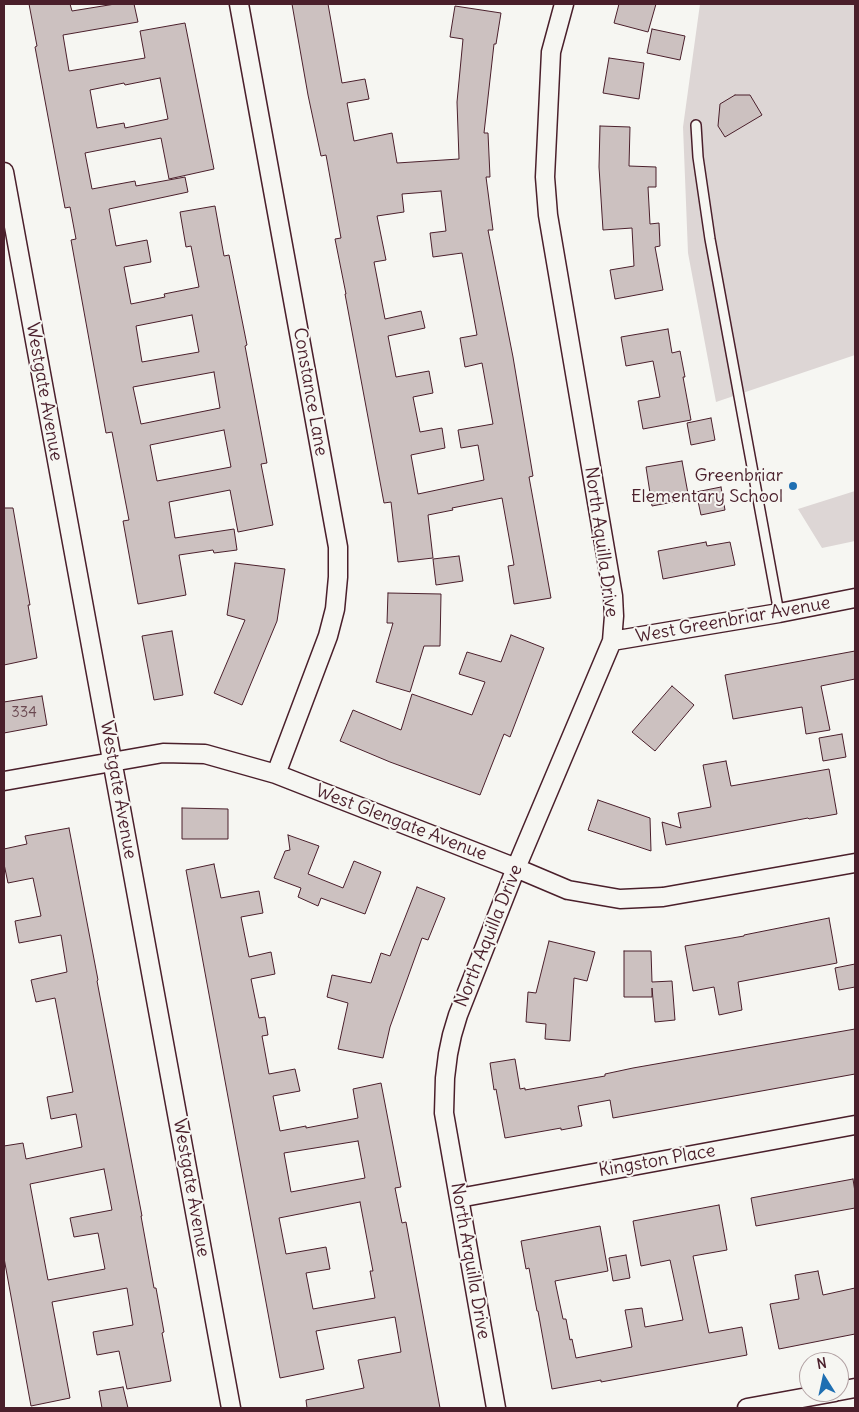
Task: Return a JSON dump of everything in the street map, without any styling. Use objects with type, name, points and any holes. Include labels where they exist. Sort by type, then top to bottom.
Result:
[{"type":"street","name":"Constance Lane","points":[[239,4],[338,547],[335,609],[328,636],[276,774]]},
{"type":"street","name":"North Aquilla Drive","points":[[444,1113],[445,1078],[452,1035],[458,1015],[516,868],[612,641],[613,596],[548,215],[545,177],[551,52],[564,4]]},
{"type":"street","name":"Westgate Avenue","points":[[4,172],[231,1408]]},
{"type":"street","name":"West Greenbriar Avenue","points":[[612,641],[779,613],[855,598]]},
{"type":"street","name":"West Glengate Avenue","points":[[4,781],[163,753],[205,754],[276,774],[568,890],[620,899],[663,898],[855,863]]},
{"type":"street","name":"North Arquilla Drive","points":[[444,1113],[496,1408]]},
{"type":"street","name":"Kingston Place","points":[[459,1198],[855,1125]]},
{"type":"street","points":[[747,1408],[799,1399]]},
{"type":"lane","points":[[696,125],[698,157],[710,239],[779,613]]},
{"type":"shaded area","points":[[700,4],[855,4],[855,355],[716,402],[688,253],[683,127]]},
{"type":"shaded area","points":[[855,491],[855,541],[822,548],[798,509]]},
{"type":"building","points":[[29,4],[70,4],[72,11],[115,4],[134,4],[138,22],[63,35],[69,71],[145,58],[140,31],[185,23],[214,169],[169,179],[161,138],[85,153],[92,189],[135,181],[136,186],[185,177],[188,192],[109,209],[116,246],[147,240],[151,262],[124,267],[131,304],[165,297],[164,294],[199,287],[191,246],[186,247],[180,212],[215,206],[224,256],[229,255],[247,345],[245,346],[267,463],[261,464],[273,525],[238,532],[230,490],[169,502],[175,538],[234,529],[237,550],[214,553],[213,550],[179,555],[186,595],[138,604],[123,521],[129,520],[112,432],[106,433],[71,240],[76,239],[70,207],[65,208],[35,47],[37,46]],"holes":[[[160,78],[168,119],[125,128],[124,123],[97,128],[90,90],[124,83],[125,85]],[[192,315],[199,352],[142,362],[136,326]],[[214,372],[220,408],[141,424],[133,387]],[[224,430],[231,467],[157,481],[150,445]]]},
{"type":"building","points":[[292,4],[328,4],[342,83],[365,79],[369,99],[347,103],[354,141],[392,133],[397,163],[459,159],[457,102],[463,39],[450,37],[455,6],[501,13],[496,44],[494,44],[484,133],[488,133],[490,177],[486,177],[493,230],[488,230],[513,357],[533,476],[529,477],[551,598],[514,604],[508,566],[514,565],[502,498],[428,515],[433,558],[398,562],[391,502],[384,503],[335,239],[341,238],[326,155],[321,156]],"holes":[[[441,191],[446,231],[430,233],[433,257],[462,253],[477,335],[460,338],[465,367],[482,363],[493,424],[458,430],[461,448],[478,445],[484,480],[418,494],[411,455],[445,448],[442,428],[420,432],[413,397],[433,393],[429,371],[396,377],[388,336],[425,328],[421,311],[385,319],[374,262],[386,260],[377,216],[404,212],[402,194]]]},
{"type":"building","points":[[619,4],[656,4],[648,32],[614,23]]},
{"type":"building","points":[[652,29],[685,36],[680,60],[647,53]]},
{"type":"building","points":[[609,58],[644,63],[639,99],[603,93]]},
{"type":"building","points":[[735,95],[750,95],[762,115],[725,137],[718,126],[720,104]]},
{"type":"building","points":[[600,126],[630,127],[629,166],[656,167],[656,187],[648,187],[650,224],[659,223],[660,246],[655,247],[663,290],[615,299],[610,270],[634,266],[632,228],[603,230],[599,167]]},
{"type":"building","points":[[668,329],[672,353],[680,351],[691,420],[643,429],[638,401],[660,397],[653,361],[626,366],[621,337]]},
{"type":"building","points":[[711,418],[715,440],[691,445],[687,423]]},
{"type":"building","points":[[682,461],[689,499],[652,506],[646,467]]},
{"type":"building","points":[[721,487],[725,510],[701,515],[696,492]]},
{"type":"building","points":[[4,508],[13,508],[37,658],[4,665]]},
{"type":"building","points":[[706,542],[707,546],[730,542],[735,565],[663,579],[658,551]]},
{"type":"building","points":[[459,556],[463,581],[436,585],[433,559]]},
{"type":"building","points":[[235,563],[285,569],[277,621],[242,705],[214,693],[245,620],[227,615]]},
{"type":"building","points":[[388,593],[441,594],[440,646],[424,646],[410,692],[376,682],[393,623],[387,623]]},
{"type":"building","points":[[172,631],[183,695],[154,700],[142,636]]},
{"type":"building","points":[[511,635],[544,648],[510,737],[504,734],[480,795],[390,762],[340,741],[353,710],[401,730],[412,694],[472,715],[485,682],[459,674],[467,652],[501,662]]},
{"type":"building","points":[[855,651],[855,679],[821,686],[830,730],[806,734],[802,707],[733,719],[725,675]]},
{"type":"building","points":[[672,686],[694,705],[655,751],[632,732]]},
{"type":"building","points":[[42,696],[47,725],[4,733],[4,702]]},
{"type":"building","points":[[842,734],[846,757],[823,761],[819,738]]},
{"type":"building","points":[[726,761],[731,786],[829,769],[837,814],[666,845],[662,822],[681,828],[678,813],[711,807],[703,765]]},
{"type":"building","points":[[598,800],[650,818],[651,851],[588,830]]},
{"type":"building","points":[[182,808],[228,809],[228,839],[182,839]]},
{"type":"building","points":[[69,828],[154,1288],[156,1288],[171,1381],[127,1389],[119,1351],[97,1355],[93,1332],[133,1325],[127,1288],[52,1302],[70,1398],[31,1406],[4,1258],[4,1146],[23,1143],[26,1159],[82,1147],[76,1114],[51,1119],[47,1097],[73,1092],[55,998],[36,1002],[31,980],[67,972],[61,935],[19,943],[15,921],[41,916],[33,878],[8,883],[4,864],[4,849],[27,844],[25,836]],"holes":[[[104,1169],[112,1210],[70,1218],[74,1237],[98,1233],[105,1269],[48,1280],[30,1184]]]},
{"type":"building","points":[[288,835],[319,846],[308,874],[343,888],[354,861],[381,872],[365,914],[321,898],[318,906],[298,897],[301,888],[274,878],[285,851],[290,850]]},
{"type":"building","points":[[214,864],[221,898],[259,891],[263,913],[241,917],[249,957],[271,952],[275,974],[251,979],[259,1018],[265,1017],[268,1035],[262,1036],[269,1074],[295,1069],[300,1091],[273,1096],[280,1131],[358,1118],[353,1089],[381,1083],[401,1187],[395,1188],[402,1223],[406,1222],[440,1408],[307,1408],[306,1400],[364,1388],[358,1360],[401,1352],[395,1317],[316,1331],[324,1369],[280,1378],[186,870]],"holes":[[[358,1141],[365,1178],[291,1192],[284,1153]],[[360,1202],[373,1271],[370,1271],[375,1298],[313,1309],[306,1273],[330,1269],[326,1247],[286,1254],[279,1218]]]},
{"type":"building","points":[[417,887],[445,898],[428,940],[422,938],[390,1027],[383,1058],[338,1049],[348,1003],[327,997],[332,975],[371,983],[381,953],[390,956]]},
{"type":"building","points":[[829,918],[837,963],[738,982],[742,1010],[719,1015],[714,987],[693,991],[685,946]]},
{"type":"building","points":[[549,941],[595,952],[587,981],[574,978],[570,1041],[545,1039],[546,1024],[526,1022],[528,992],[536,993]]},
{"type":"building","points":[[624,951],[651,951],[652,982],[672,981],[675,1020],[655,1022],[652,988],[652,997],[624,997]]},
{"type":"building","points":[[855,964],[855,987],[839,990],[835,968]]},
{"type":"building","points":[[855,1029],[855,1074],[613,1118],[610,1100],[578,1106],[582,1126],[505,1138],[490,1063],[515,1059],[520,1089],[525,1088],[525,1090],[605,1076],[605,1074],[633,1068]]},
{"type":"building","points":[[853,1179],[855,1208],[756,1226],[751,1198]]},
{"type":"building","points":[[719,1205],[727,1250],[693,1256],[709,1333],[742,1327],[747,1355],[601,1382],[601,1380],[552,1389],[529,1268],[526,1269],[521,1241],[600,1226],[608,1271],[555,1281],[563,1319],[566,1319],[576,1358],[632,1347],[625,1310],[642,1308],[645,1327],[683,1320],[670,1260],[641,1266],[633,1221]]},
{"type":"building","points":[[626,1255],[630,1278],[613,1281],[609,1258]]},
{"type":"building","points":[[818,1271],[823,1295],[855,1288],[855,1334],[779,1349],[770,1304],[799,1299],[795,1275]]},
{"type":"building","points":[[123,1387],[128,1408],[102,1408],[99,1391]]},
{"type":"place","name":"Greenbriar Elementary School","points":[[793,486]]}]
